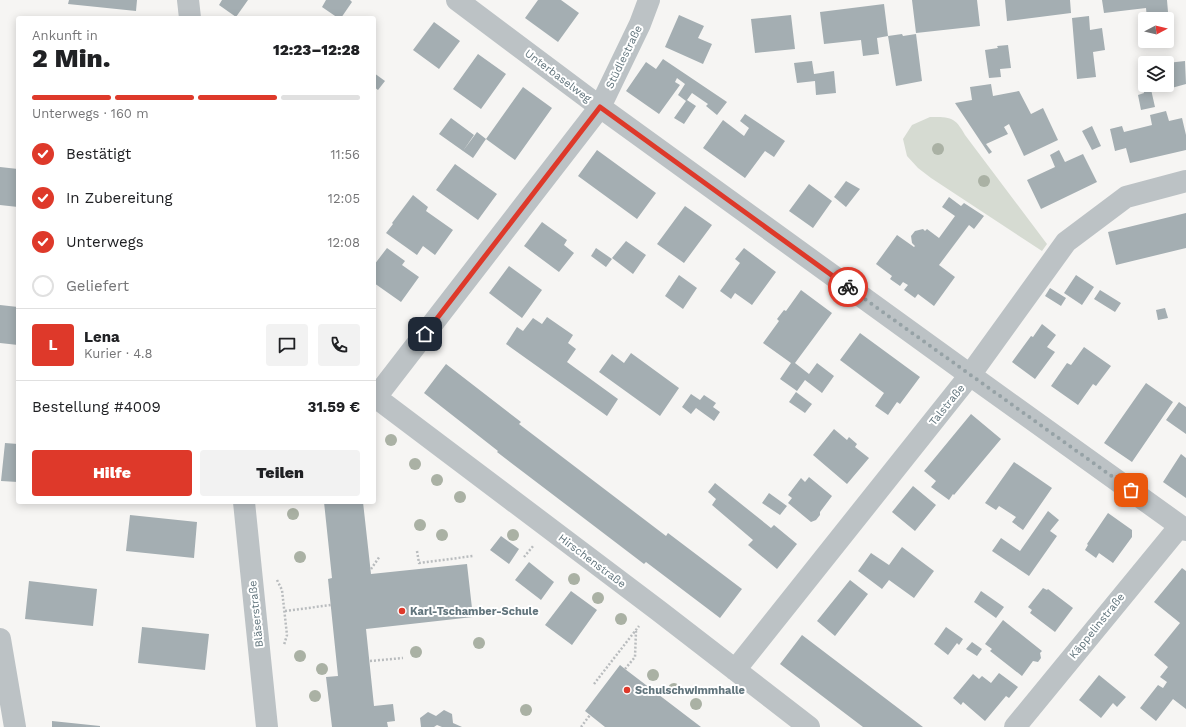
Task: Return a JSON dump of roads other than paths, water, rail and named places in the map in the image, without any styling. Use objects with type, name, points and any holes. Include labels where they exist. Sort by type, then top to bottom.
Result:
[{"type":"street","points":[[188,0],[190,16]]},
{"type":"street","name":"Unterbaselweg","points":[[456,0],[600,107],[1183,528]]},
{"type":"street","name":"Stüdlestraße","points":[[376,395],[600,107],[640,24],[649,0]]},
{"type":"street","name":"Talstraße","points":[[735,670],[970,375],[1066,242],[1126,196],[1186,181]]},
{"type":"street","name":"Hirschenstraße","points":[[376,397],[654,607],[809,727]]},
{"type":"street","name":"Bläserstraße","points":[[244,504],[267,727]]},
{"type":"street","name":"Käppelinstraße","points":[[1015,727],[1183,528]]},
{"type":"street","points":[[0,639],[15,727]]},
{"type":"place","name":"Karl-Tschamber-Schule","points":[[402,611]]},
{"type":"place","name":"Schulschwimmhalle","points":[[627,690]]}]
